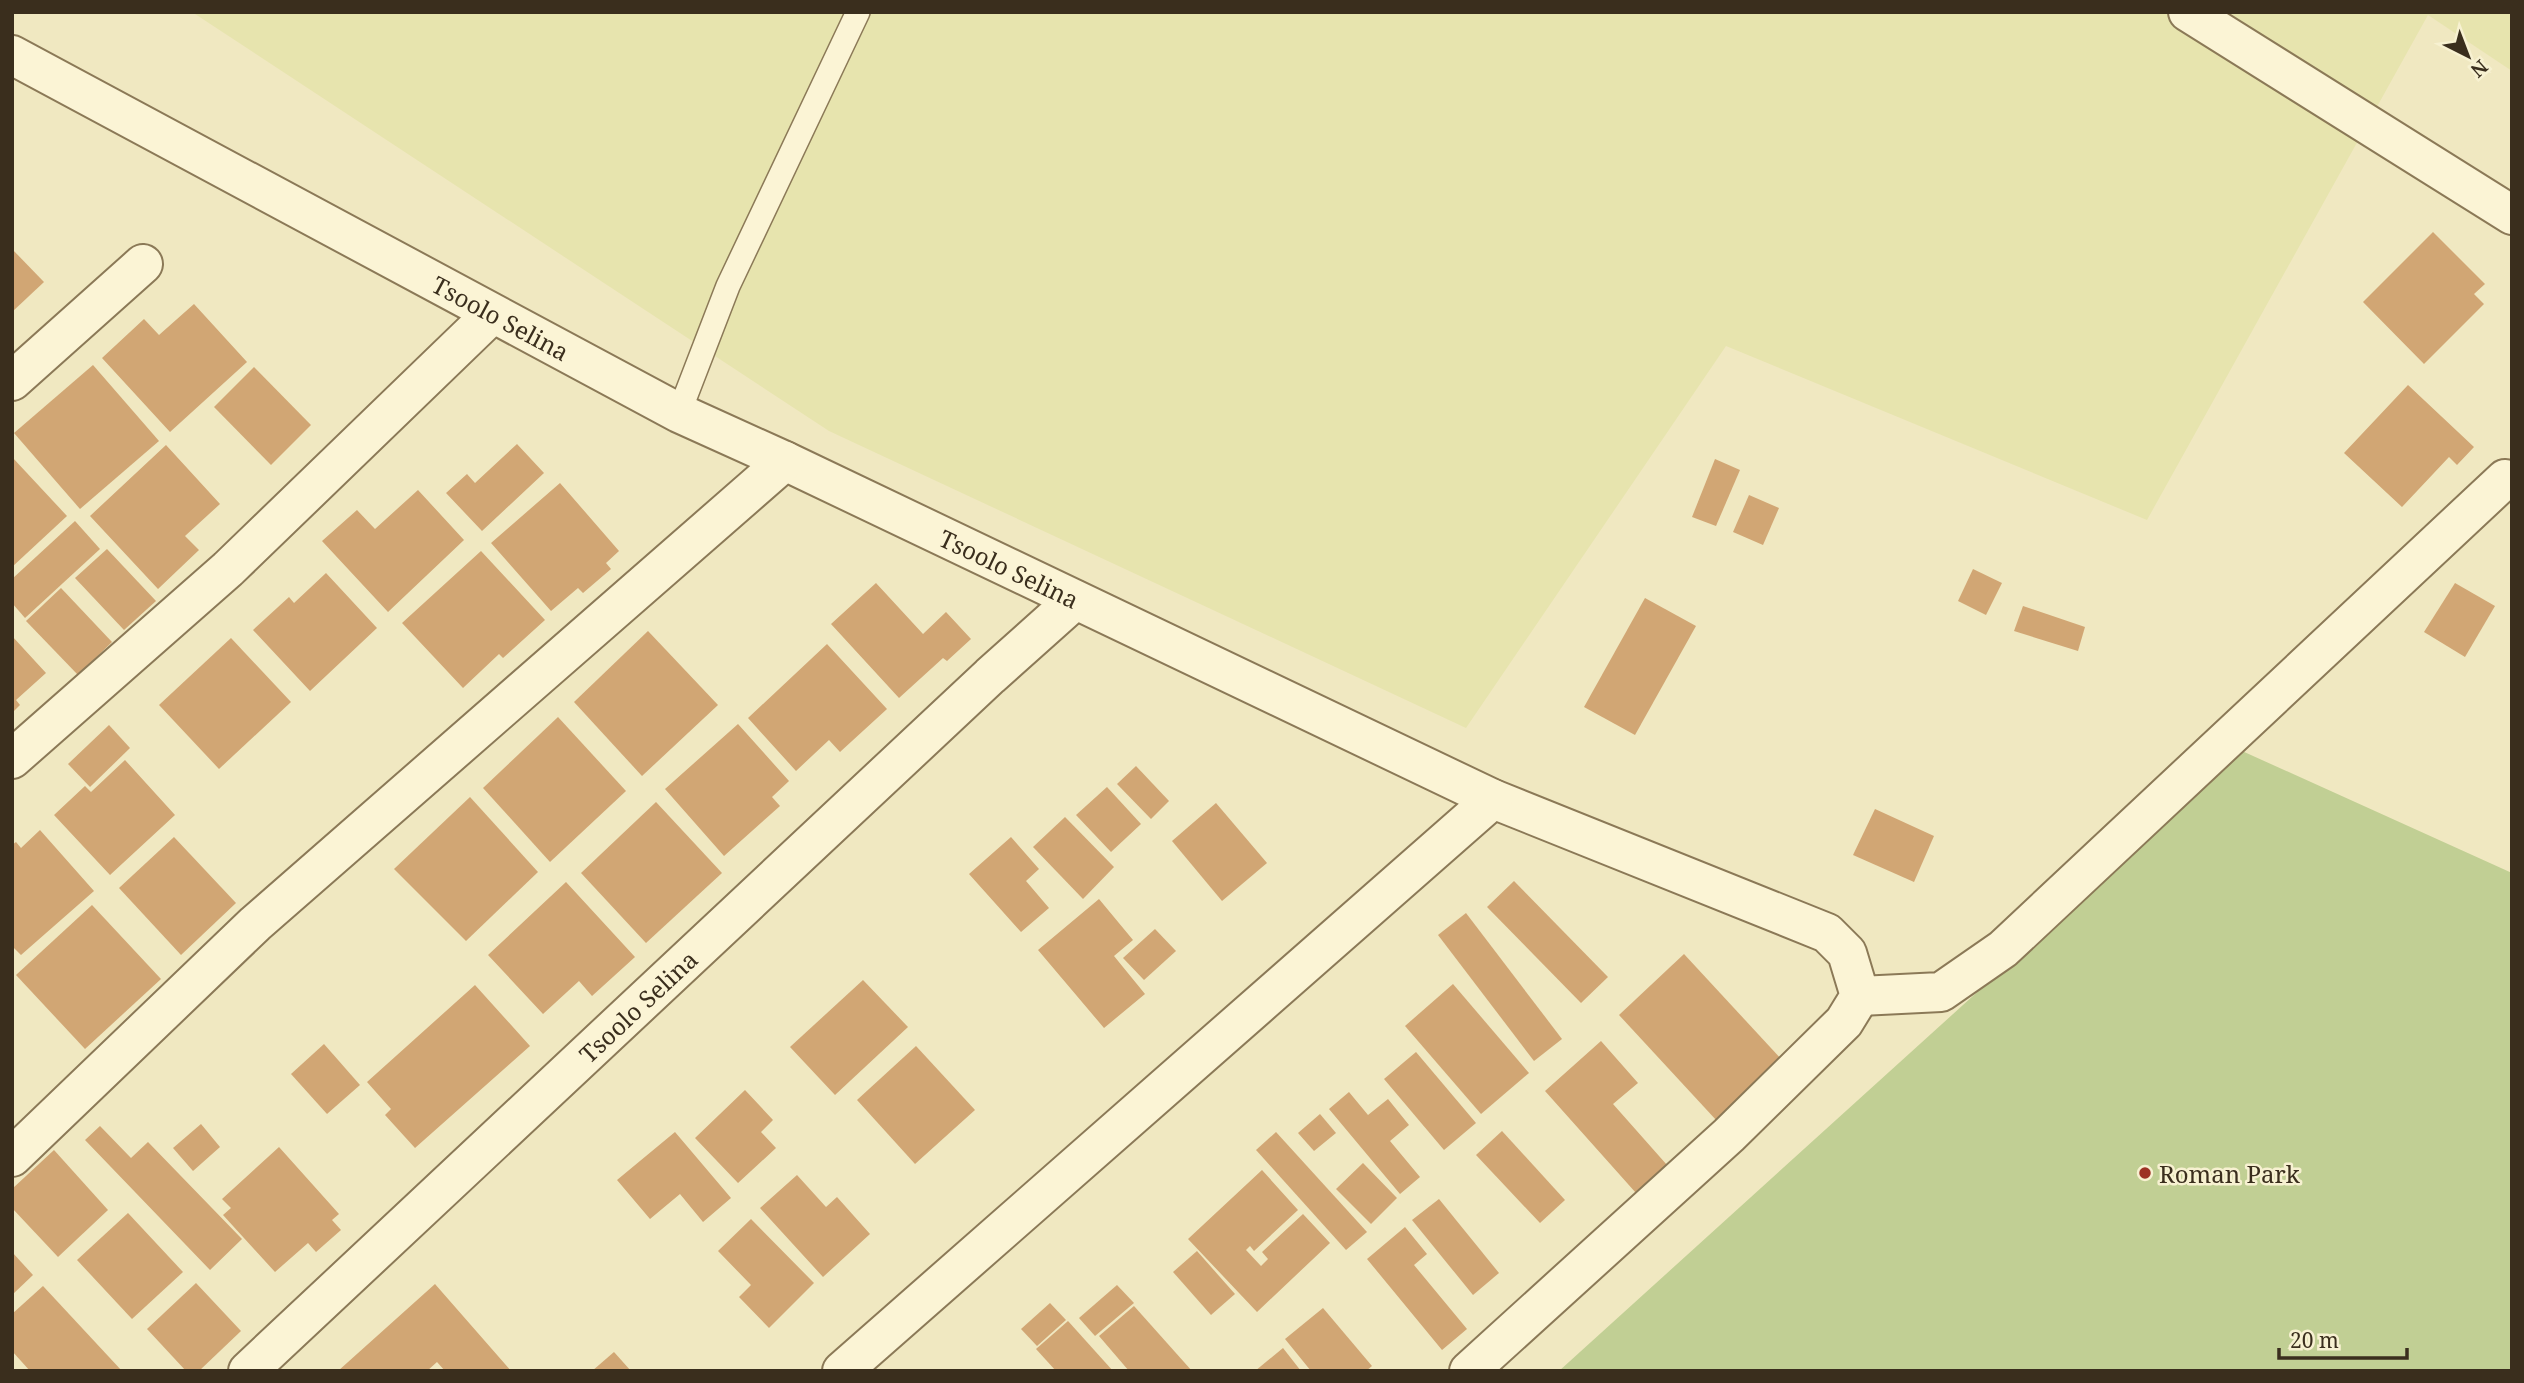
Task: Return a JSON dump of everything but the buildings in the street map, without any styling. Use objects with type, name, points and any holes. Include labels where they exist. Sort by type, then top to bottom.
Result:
[{"type":"street","points":[[2188,12],[2512,215]]},
{"type":"street","name":"Tsoolo Selina","points":[[12,55],[679,414],[785,461],[1075,600],[980,685],[248,1371]]},
{"type":"street","points":[[12,381],[143,264]]},
{"type":"street","points":[[12,759],[228,569],[492,314]]},
{"type":"street","points":[[12,1157],[255,924],[785,461]]},
{"type":"street","points":[[1860,996],[1941,992],[2003,949],[2505,479]]},
{"type":"street","points":[[1075,600],[1493,800],[1827,933],[1847,953],[1860,996],[1844,1022],[1729,1135],[1469,1371]]},
{"type":"street","points":[[842,1371],[1493,800]]},
{"type":"lane","points":[[679,414],[728,286],[858,12]]},
{"type":"shaded area","points":[[192,12],[2512,12],[2512,71],[2428,15],[2147,520],[1726,346],[1466,728],[829,431]]},
{"type":"green space","name":"Roman Park","points":[[2231,746],[2512,873],[2512,1371],[1559,1371],[1995,976]]},
{"type":"place","name":"Roman Park","points":[[2145,1173]]}]
